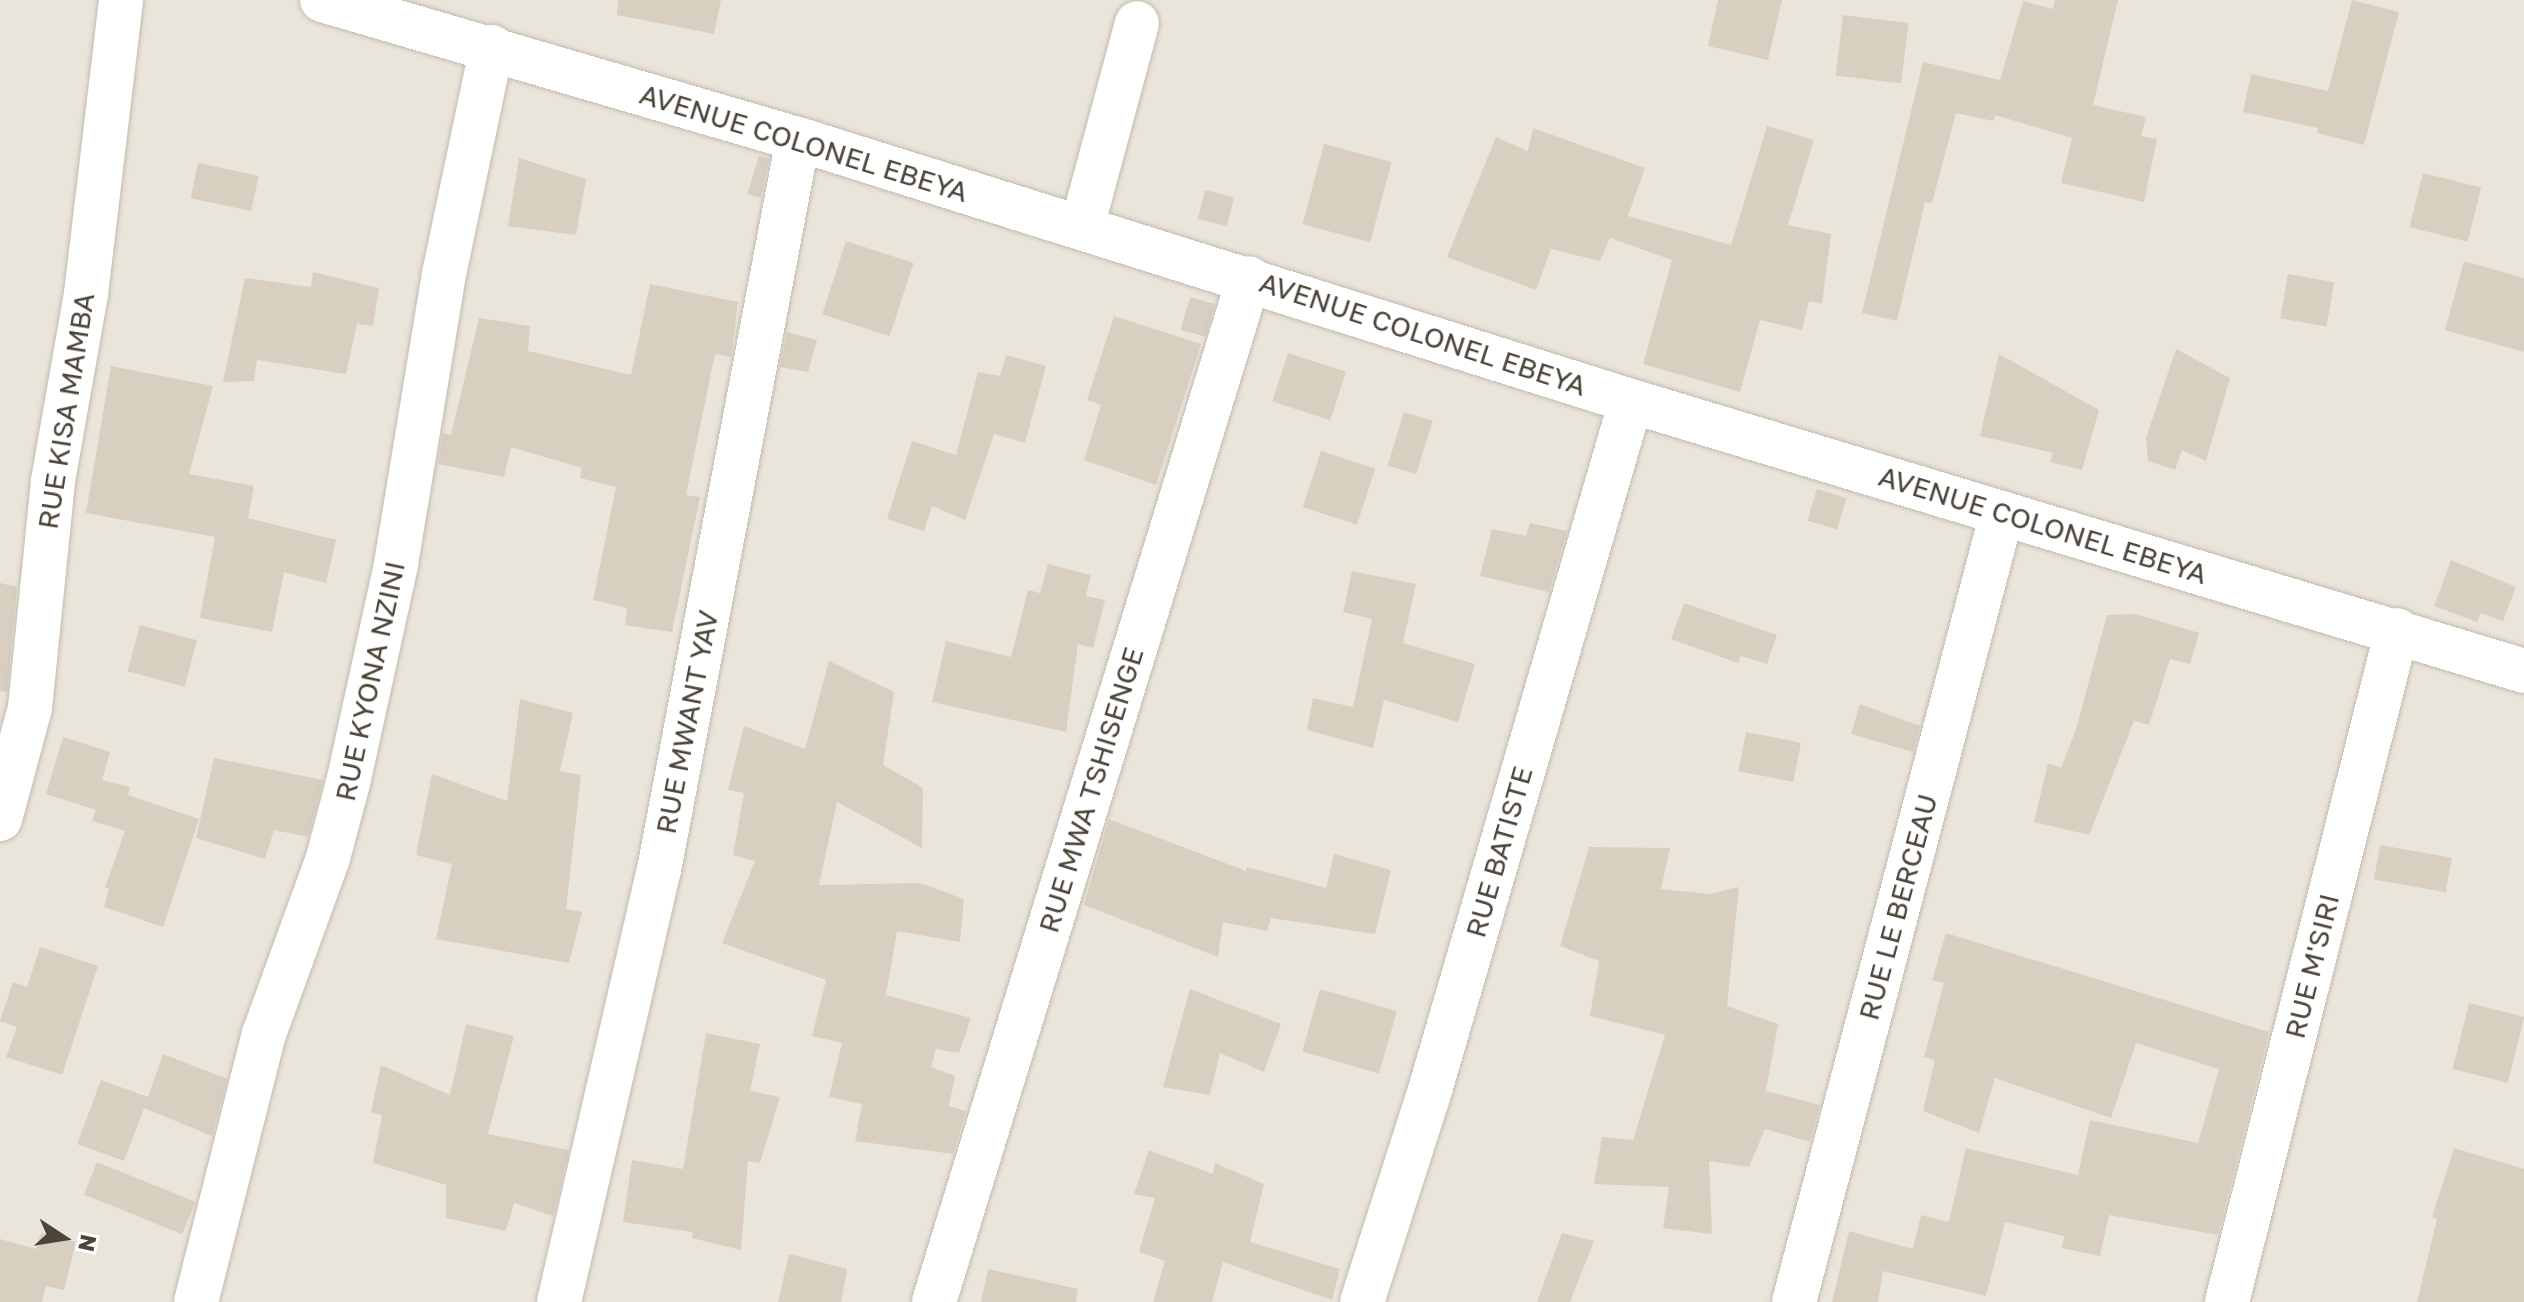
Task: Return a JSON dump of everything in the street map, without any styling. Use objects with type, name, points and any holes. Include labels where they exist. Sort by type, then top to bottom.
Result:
[{"type":"street","name":"RUE KISA MAMBA","points":[[0,819],[30,708],[53,481],[86,294],[121,0]]},
{"type":"street","name":"AVENUE COLONEL EBEYA","points":[[322,0],[492,47],[798,139],[1249,278],[1631,401],[2397,630],[2524,671]]},
{"type":"street","points":[[1082,227],[1137,23]]},
{"type":"street","name":"RUE KYONA NZINI","points":[[196,1302],[264,1034],[328,858],[348,783],[396,564],[444,274],[492,47]]},
{"type":"street","name":"RUE MWANT YAV","points":[[559,1302],[659,870],[798,139]]},
{"type":"street","name":"RUE MWA TSHISENGE","points":[[934,1302],[1249,278]]},
{"type":"street","name":"RUE BATISTE","points":[[1362,1302],[1433,1082],[1631,401]]},
{"type":"street","name":"RUE LE BERCEAU","points":[[1794,1302],[2002,513]]},
{"type":"street","name":"RUE M'SIRI","points":[[2227,1302],[2397,630]]},
{"type":"shaded area","points":[[0,0],[2524,0],[2524,1302],[0,1302]]},
{"type":"building","points":[[618,0],[721,0],[714,34],[617,15]]},
{"type":"building","points":[[1718,0],[1782,0],[1768,60],[1708,46]]},
{"type":"building","points":[[2055,0],[2118,0],[2093,105],[2146,117],[2141,136],[2157,139],[2144,202],[2061,183],[2072,138],[1995,115],[1993,121],[1956,113],[1932,203],[1925,202],[1897,321],[1862,313],[1923,62],[2000,80],[2023,1],[2053,9]]},
{"type":"building","points":[[2352,0],[2399,12],[2364,145],[2317,133],[2318,128],[2243,112],[2251,74],[2328,91]]},
{"type":"building","points":[[1843,15],[1909,23],[1901,84],[1836,76]]},
{"type":"building","points":[[1767,126],[1814,140],[1788,225],[1831,234],[1822,304],[1809,301],[1802,330],[1760,320],[1740,392],[1643,364],[1672,260],[1610,238],[1600,261],[1551,249],[1536,290],[1447,257],[1496,137],[1528,151],[1533,128],[1645,168],[1628,216],[1731,245]]},
{"type":"building","points":[[1324,144],[1392,162],[1370,242],[1303,224]]},
{"type":"building","points":[[759,156],[769,159],[761,198],[747,194]]},
{"type":"building","points":[[519,158],[586,179],[576,235],[508,226]]},
{"type":"building","points":[[198,163],[259,176],[251,211],[191,198]]},
{"type":"building","points":[[2423,173],[2481,188],[2468,242],[2409,227]]},
{"type":"building","points":[[1205,190],[1234,197],[1227,226],[1198,219]]},
{"type":"building","points":[[846,241],[914,263],[890,336],[822,314]]},
{"type":"building","points":[[2464,261],[2524,278],[2524,352],[2445,330]]},
{"type":"building","points":[[313,272],[379,288],[373,326],[357,324],[346,374],[257,360],[254,381],[223,382],[245,278],[311,287]]},
{"type":"building","points":[[2288,274],[2334,282],[2326,326],[2280,318]]},
{"type":"building","points":[[650,284],[738,302],[731,357],[715,354],[686,495],[700,497],[672,632],[625,625],[627,608],[593,600],[616,487],[580,478],[582,468],[511,447],[504,477],[438,464],[443,433],[451,435],[479,318],[530,326],[528,351],[631,375]]},
{"type":"building","points":[[1190,297],[1215,304],[1206,337],[1181,330]]},
{"type":"building","points":[[1114,316],[1201,344],[1156,485],[1084,460],[1101,405],[1087,400]]},
{"type":"building","points":[[787,332],[817,340],[808,372],[780,367]]},
{"type":"building","points":[[2176,349],[2230,378],[2206,461],[2182,450],[2175,470],[2148,461],[2146,438]]},
{"type":"building","points":[[1288,353],[1346,372],[1330,420],[1272,402]]},
{"type":"building","points":[[1999,354],[2099,410],[2082,470],[2050,462],[2053,453],[1980,436]]},
{"type":"building","points":[[1006,355],[1046,366],[1025,443],[994,434],[965,520],[932,506],[924,531],[887,519],[912,441],[956,455],[978,372],[1000,376]]},
{"type":"building","points":[[111,366],[213,386],[189,474],[254,486],[248,518],[336,540],[326,583],[284,572],[272,632],[200,618],[215,537],[86,513]]},
{"type":"building","points":[[1404,412],[1433,421],[1416,474],[1388,466]]},
{"type":"building","points":[[1321,451],[1375,469],[1357,525],[1303,507]]},
{"type":"building","points":[[1817,489],[1847,498],[1837,530],[1807,521]]},
{"type":"building","points":[[1530,523],[1567,531],[1549,592],[1480,576],[1492,529],[1526,536]]},
{"type":"building","points":[[2451,560],[2516,587],[2503,621],[2481,613],[2477,622],[2434,606]]},
{"type":"building","points":[[1048,564],[1091,575],[1086,596],[1105,600],[1093,648],[1078,644],[1066,732],[932,702],[946,641],[1011,657],[1028,590],[1040,593]]},
{"type":"building","points":[[1352,571],[1416,584],[1403,643],[1475,664],[1458,722],[1384,700],[1373,748],[1307,730],[1313,698],[1353,707],[1372,619],[1343,612]]},
{"type":"building","points":[[0,583],[17,587],[7,692],[0,691]]},
{"type":"building","points":[[1684,603],[1777,635],[1767,664],[1741,656],[1738,663],[1671,639]]},
{"type":"building","points":[[2135,614],[2199,633],[2190,664],[2170,659],[2149,725],[2134,721],[2089,835],[2034,822],[2048,763],[2061,768],[2076,729],[2107,615]]},
{"type":"building","points":[[140,625],[197,640],[185,687],[128,671]]},
{"type":"building","points":[[829,661],[894,692],[883,765],[923,788],[922,848],[837,802],[819,885],[920,883],[964,899],[960,942],[897,931],[886,995],[971,1018],[959,1053],[936,1049],[931,1067],[955,1076],[949,1106],[966,1111],[953,1154],[855,1141],[862,1104],[829,1097],[842,1043],[812,1036],[826,980],[722,943],[755,861],[733,855],[744,793],[728,790],[744,726],[805,749]]},
{"type":"building","points":[[520,699],[573,713],[560,771],[581,775],[566,909],[582,912],[569,963],[436,939],[452,864],[416,855],[432,774],[507,801]]},
{"type":"building","points":[[1860,704],[1920,726],[1913,752],[1851,734]]},
{"type":"building","points":[[1746,732],[1801,743],[1793,782],[1738,771]]},
{"type":"building","points":[[63,737],[110,752],[102,780],[130,787],[128,795],[199,819],[163,927],[104,907],[109,889],[105,887],[125,831],[92,821],[96,810],[46,794]]},
{"type":"building","points":[[214,758],[323,780],[308,837],[274,830],[265,859],[196,838]]},
{"type":"building","points":[[1109,819],[1246,871],[1247,867],[1326,888],[1334,854],[1391,870],[1375,934],[1271,918],[1267,931],[1223,922],[1218,957],[1084,905]]},
{"type":"building","points":[[2380,845],[2452,858],[2446,892],[2374,879]]},
{"type":"building","points":[[1589,847],[1670,848],[1661,889],[1709,894],[1739,887],[1727,1006],[1778,1024],[1766,1091],[1820,1105],[1810,1142],[1765,1129],[1749,1167],[1709,1161],[1712,1234],[1663,1228],[1669,1187],[1594,1184],[1602,1137],[1633,1140],[1665,1035],[1590,1016],[1599,961],[1560,946]]},
{"type":"building","points":[[1946,933],[2269,1032],[2218,1235],[2109,1215],[2100,1256],[2062,1248],[2064,1236],[2005,1222],[1986,1296],[1883,1271],[1878,1302],[1832,1302],[1849,1231],[1913,1249],[1921,1215],[1949,1222],[1966,1148],[2078,1175],[2090,1120],[2198,1143],[2219,1069],[2136,1043],[2111,1118],[1995,1078],[1979,1133],[1923,1111],[1935,1060],[1924,1057],[1944,983],[1932,980]]},
{"type":"building","points":[[40,947],[98,966],[62,1075],[6,1057],[17,1027],[0,1021],[13,982],[27,987]]},
{"type":"building","points":[[1190,989],[1281,1024],[1264,1072],[1220,1053],[1210,1095],[1163,1087]]},
{"type":"building","points":[[1320,989],[1397,1011],[1379,1074],[1302,1051]]},
{"type":"building","points":[[2469,1003],[2524,1017],[2508,1083],[2453,1069]]},
{"type":"building","points":[[466,1024],[514,1036],[488,1134],[569,1150],[553,1216],[514,1203],[506,1231],[446,1218],[446,1185],[373,1163],[382,1115],[371,1112],[381,1065],[450,1095]]},
{"type":"building","points":[[706,1033],[760,1044],[750,1091],[780,1097],[760,1163],[748,1161],[741,1250],[692,1238],[693,1232],[623,1222],[632,1160],[683,1169]]},
{"type":"building","points":[[163,1054],[227,1079],[212,1136],[144,1108],[124,1161],[77,1144],[101,1080],[148,1097]]},
{"type":"building","points":[[2454,1148],[2524,1169],[2524,1302],[2417,1302],[2437,1219],[2432,1217]]},
{"type":"building","points":[[1149,1150],[1213,1174],[1215,1163],[1264,1184],[1250,1242],[1340,1269],[1332,1300],[1223,1262],[1212,1302],[1153,1302],[1165,1261],[1139,1252],[1155,1198],[1134,1194]]},
{"type":"building","points":[[97,1162],[195,1202],[182,1234],[84,1194]]},
{"type":"building","points":[[41,1233],[76,1242],[64,1290],[46,1286],[42,1302],[0,1302],[0,1239],[36,1249]]},
{"type":"building","points":[[1562,1233],[1594,1241],[1570,1302],[1537,1302]]},
{"type":"building","points":[[789,1254],[847,1269],[841,1302],[778,1302]]},
{"type":"building","points":[[988,1269],[1078,1289],[1076,1302],[981,1302]]}]
